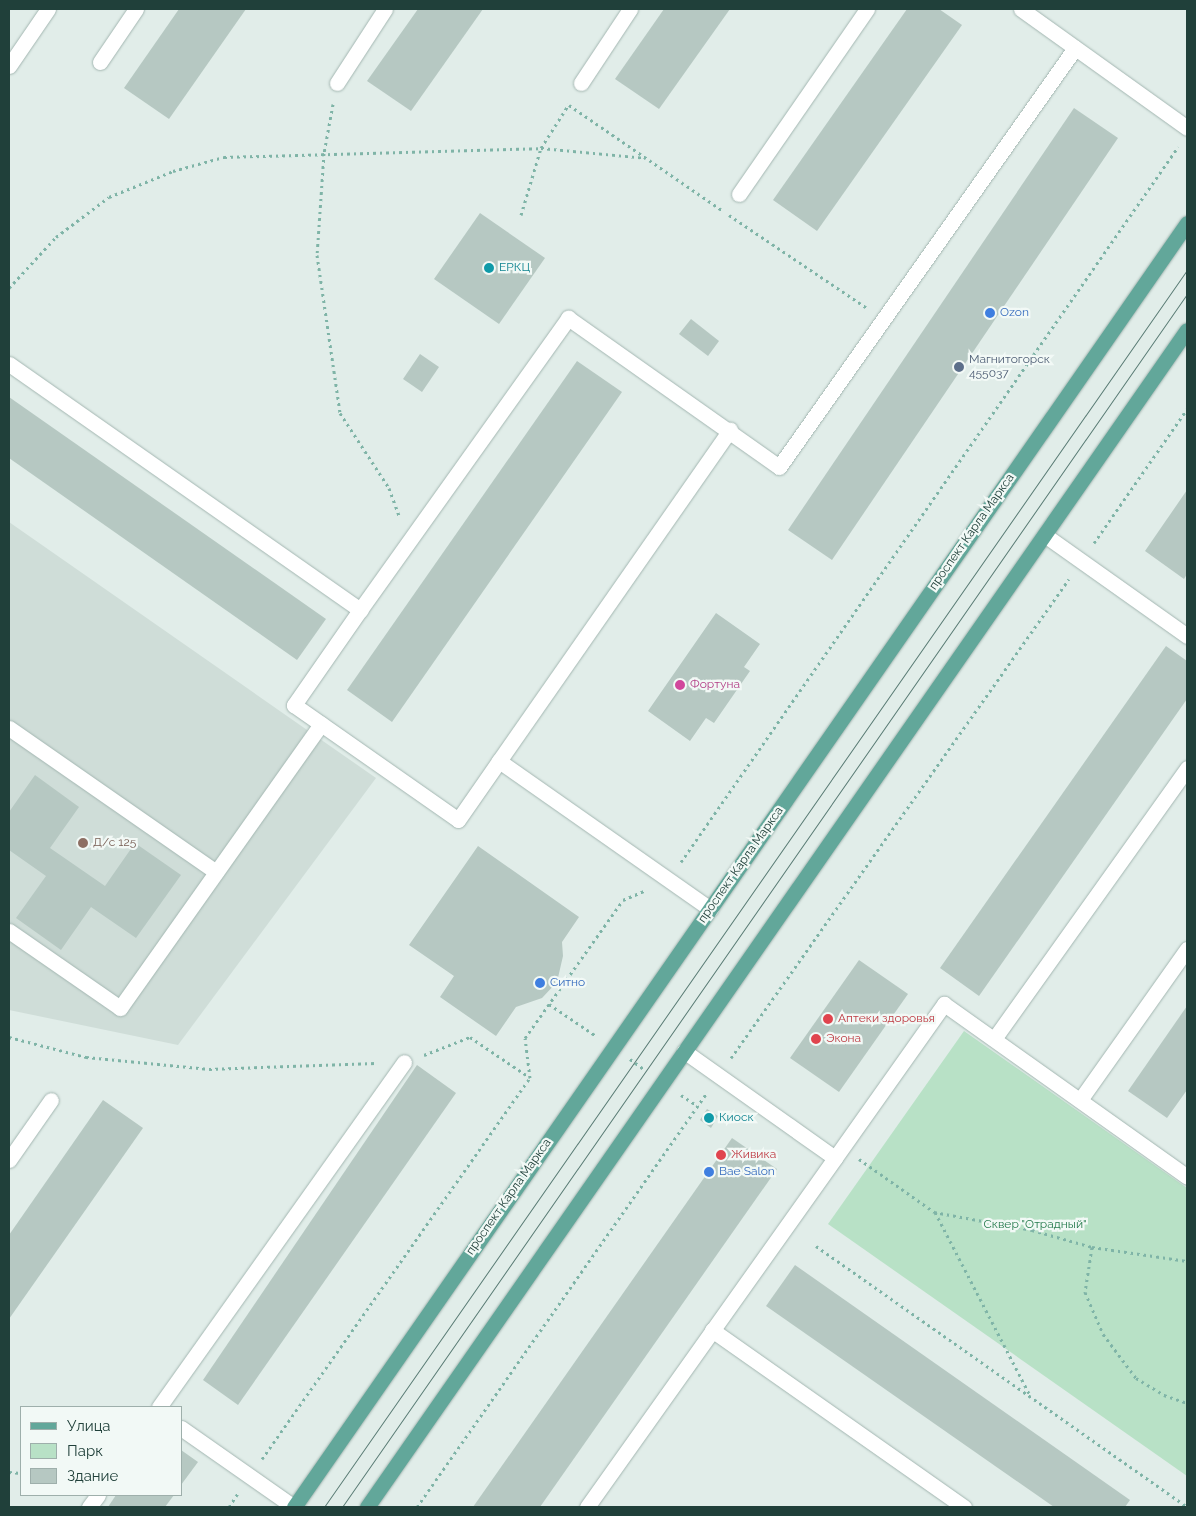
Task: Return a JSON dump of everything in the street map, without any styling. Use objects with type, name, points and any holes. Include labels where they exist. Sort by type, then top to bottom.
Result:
[{"type":"main road","name":"проспект Карла Маркса","points":[[294,1507],[1187,223]]},
{"type":"main road","points":[[367,1507],[684,1051],[1046,536],[1187,330]]},
{"type":"lane","points":[[9,66],[48,9]]},
{"type":"lane","points":[[100,62],[136,9]]},
{"type":"lane","points":[[337,83],[384,9]]},
{"type":"lane","points":[[581,83],[630,9]]},
{"type":"lane","points":[[739,194],[868,9]]},
{"type":"lane","points":[[1021,9],[1075,48],[1184,135]]},
{"type":"lane","points":[[730,430],[458,820],[294,705],[568,318],[730,430],[779,467],[1075,48]]},
{"type":"lane","points":[[9,364],[360,610]]},
{"type":"lane","points":[[1046,536],[1187,636]]},
{"type":"lane","points":[[9,931],[120,1008],[321,724]]},
{"type":"lane","points":[[9,728],[216,872]]},
{"type":"lane","points":[[499,761],[710,909]]},
{"type":"lane","points":[[994,1039],[1187,768]]},
{"type":"lane","points":[[1080,1100],[1187,949]]},
{"type":"lane","points":[[587,1507],[944,1004],[1187,1177]]},
{"type":"lane","points":[[684,1051],[719,1076],[838,1152]]},
{"type":"lane","points":[[161,1406],[404,1062]]},
{"type":"lane","points":[[9,1160],[51,1100]]},
{"type":"lane","points":[[712,1330],[964,1507]]},
{"type":"lane","points":[[182,1429],[294,1507]]},
{"type":"lane","points":[[89,1507],[97,1496]]},
{"type":"path","points":[[337,83],[324,153],[318,255],[340,413],[389,488],[408,543]]},
{"type":"path","points":[[520,215],[540,148],[581,83]]},
{"type":"path","points":[[229,1507],[530,1078],[525,1038],[623,900],[668,881],[1184,135]]},
{"type":"path","points":[[9,288],[56,237],[109,197],[173,172],[224,157],[540,148],[646,158]]},
{"type":"path","points":[[417,1507],[1187,409]]},
{"type":"path","points":[[9,1037],[86,1057],[209,1069],[404,1062],[470,1037],[530,1078]]},
{"type":"path","points":[[838,1152],[934,1212],[1032,1230],[1092,1247],[1187,1262]]},
{"type":"path","points":[[934,1212],[1031,1398]]},
{"type":"path","points":[[816,1246],[1187,1507]]},
{"type":"path","points":[[1092,1247],[1085,1292],[1103,1334],[1136,1378],[1164,1395],[1187,1403]]},
{"type":"shaded area","points":[[9,522],[376,778],[178,1045],[9,1010]]},
{"type":"green space","name":"Сквер \"Отрадный\"","points":[[964,1031],[1187,1188],[1187,1476],[828,1224]]},
{"type":"building","points":[[179,9],[246,9],[169,119],[124,88]]},
{"type":"building","points":[[418,9],[483,9],[411,111],[367,81]]},
{"type":"building","points":[[664,9],[730,9],[659,109],[615,79]]},
{"type":"building","points":[[907,9],[939,9],[962,25],[817,231],[773,200]]},
{"type":"building","points":[[1074,108],[1118,138],[832,560],[788,530]]},
{"type":"building","name":"ЕРКЦ","points":[[480,213],[545,258],[499,324],[434,279]]},
{"type":"building","points":[[691,319],[719,341],[708,356],[679,334]]},
{"type":"building","points":[[420,354],[439,367],[422,392],[403,379]]},
{"type":"building","points":[[577,361],[622,392],[392,722],[347,690]]},
{"type":"building","points":[[9,397],[326,619],[297,660],[9,458]]},
{"type":"building","points":[[1187,490],[1187,574],[1184,579],[1145,551]]},
{"type":"building","points":[[716,613],[760,644],[744,667],[750,671],[714,723],[706,718],[690,741],[648,711]]},
{"type":"building","points":[[1166,646],[1187,661],[1187,699],[979,996],[940,968]]},
{"type":"building","points":[[35,775],[79,807],[50,848],[105,886],[135,843],[181,875],[136,938],[91,907],[61,950],[16,918],[46,876],[9,850],[9,812]]},
{"type":"building","points":[[478,846],[579,917],[562,942],[563,956],[557,982],[542,998],[516,1007],[496,1036],[440,997],[454,976],[409,945]]},
{"type":"building","points":[[859,960],[908,994],[839,1092],[790,1058]]},
{"type":"building","points":[[1187,1006],[1187,1090],[1167,1118],[1128,1091]]},
{"type":"building","points":[[417,1065],[456,1093],[238,1405],[203,1380]]},
{"type":"building","points":[[103,1100],[143,1128],[9,1319],[9,1235]]},
{"type":"building","name":"Киоск","points":[[707,1109],[718,1116],[711,1128],[700,1120]]},
{"type":"building","points":[[732,1138],[777,1169],[540,1507],[473,1507]]},
{"type":"building","points":[[795,1265],[1130,1500],[1125,1507],[1054,1507],[766,1306]]},
{"type":"building","points":[[182,1451],[198,1462],[182,1484]]},
{"type":"building","points":[[115,1496],[173,1496],[165,1507],[108,1507]]},
{"type":"tram line","points":[[324,1507],[1187,270]]},
{"type":"tram line","points":[[342,1507],[1187,294]]},
{"type":"place","name":"ЕРКЦ","points":[[489,268]]},
{"type":"place","name":"Ozon","points":[[990,313]]},
{"type":"place","name":"Магнитогорск 455037","points":[[959,367]]},
{"type":"place","name":"Фортуна","points":[[680,685]]},
{"type":"place","name":"Д/с 125","points":[[83,843]]},
{"type":"place","name":"Ситно","points":[[540,983]]},
{"type":"place","name":"Аптеки здоровья","points":[[828,1019]]},
{"type":"place","name":"Экона","points":[[816,1039]]},
{"type":"place","name":"Киоск","points":[[709,1118]]},
{"type":"place","name":"Живика","points":[[721,1155]]},
{"type":"place","name":"Bae Salon","points":[[709,1172]]}]
